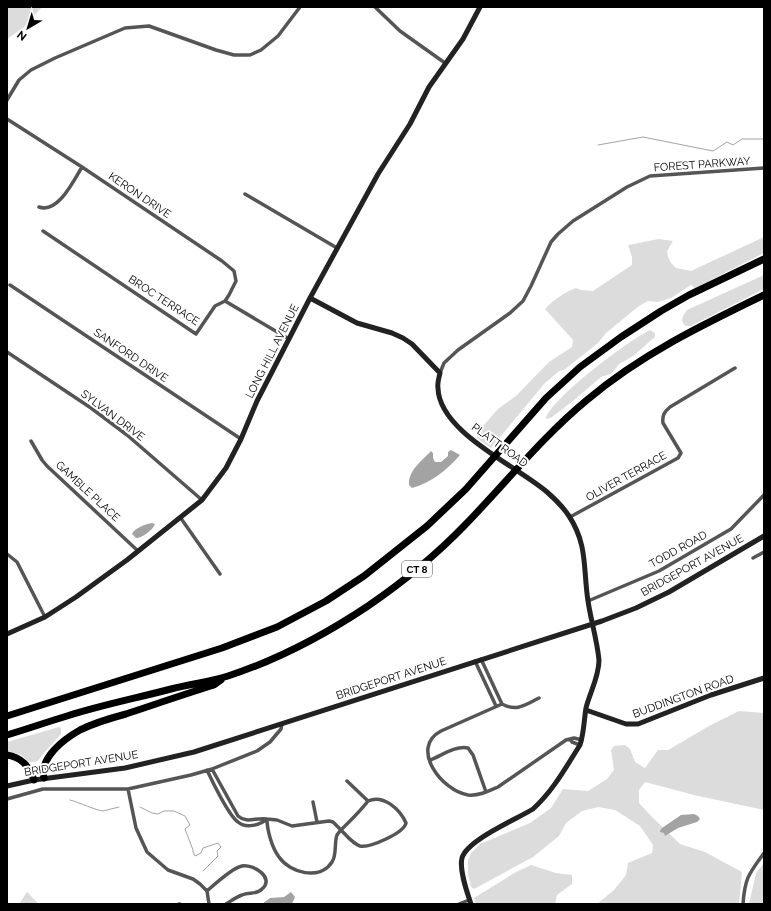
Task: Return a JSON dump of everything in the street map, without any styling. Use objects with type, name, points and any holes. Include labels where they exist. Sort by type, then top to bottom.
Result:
[{"type":"highway","name":"CT 8","points":[[7,716],[222,648],[277,627],[326,601],[364,576],[427,526],[466,489],[546,398],[580,367],[621,336],[661,311],[689,295],[764,259]]},
{"type":"highway","name":"CT 8","points":[[7,735],[68,715],[183,686],[225,678],[298,647],[324,634],[403,580],[432,556],[464,527],[550,434],[586,400],[624,371],[662,346],[764,295]]},
{"type":"highway","points":[[44,778],[43,767],[52,753],[62,743],[82,730],[214,685],[225,678]]},
{"type":"highway","points":[[7,755],[17,758],[24,763],[29,769],[34,780]]},
{"type":"street","points":[[7,100],[19,80],[31,70],[125,28],[149,26],[216,50],[234,55],[250,55],[261,50],[278,36],[300,7]]},
{"type":"street","points":[[375,7],[400,31],[445,63]]},
{"type":"street","name":"LONG HILL AVENUE","points":[[7,634],[45,617],[76,597],[138,551],[202,500],[226,468],[241,439],[257,402],[290,340],[310,298],[378,174],[410,124],[429,87],[463,39],[480,7]]},
{"type":"street","name":"KERON DRIVE","points":[[7,119],[82,167],[230,267],[234,271],[236,281],[225,301]]},
{"type":"street","points":[[39,207],[46,208],[57,203],[82,167]]},
{"type":"street","name":"FOREST PARKWAY","points":[[440,373],[444,363],[458,350],[510,313],[523,301],[551,242],[573,221],[634,183],[650,176],[764,168]]},
{"type":"street","points":[[245,194],[337,248]]},
{"type":"street","name":"BROC TERRACE","points":[[43,231],[196,334],[215,306],[225,301]]},
{"type":"street","name":"SANFORD DRIVE","points":[[10,285],[241,439]]},
{"type":"street","points":[[310,298],[357,322],[403,338],[412,344],[440,373]]},
{"type":"street","points":[[225,301],[290,340]]},
{"type":"street","name":"SYLVAN DRIVE","points":[[7,352],[127,435],[202,500]]},
{"type":"street","name":"OLIVER TERRACE","points":[[570,517],[678,458],[681,452],[663,423],[662,418],[664,412],[735,368]]},
{"type":"street","name":"PLATT ROAD","points":[[440,373],[438,388],[442,404],[448,414],[477,444],[530,479],[553,498],[570,517],[581,540],[588,601],[597,646],[599,667],[586,710],[581,742]]},
{"type":"street","name":"GAMBLE PLACE","points":[[31,441],[47,466],[138,551]]},
{"type":"street","name":"TODD ROAD","points":[[588,601],[659,571],[731,529],[764,495]]},
{"type":"street","points":[[180,517],[220,574]]},
{"type":"street","name":"BRIDGEPORT AVENUE","points":[[7,786],[44,778],[125,768],[168,759],[282,724],[592,624],[636,608],[669,592],[764,536]]},
{"type":"street","points":[[752,558],[764,552]]},
{"type":"street","points":[[7,554],[17,562],[45,617]]},
{"type":"street","points":[[482,659],[502,704],[511,708],[516,708],[539,698]]},
{"type":"street","points":[[475,661],[496,706]]},
{"type":"street","name":"BUDDINGTON ROAD","points":[[586,710],[626,724],[638,724],[711,695],[764,678]]},
{"type":"street","points":[[459,904],[470,902],[462,866],[462,857],[467,850],[483,837],[537,806],[548,795],[581,742],[574,738],[562,743],[498,787],[486,792],[476,795],[450,788],[440,778],[430,760],[428,745],[432,737],[435,734],[502,704]]},
{"type":"street","points":[[7,799],[43,789],[128,789],[212,769],[266,746],[281,729],[282,724]]},
{"type":"street","points":[[430,760],[462,747],[468,748],[473,755],[486,792]]},
{"type":"street","points":[[212,769],[238,816],[245,820],[261,818],[277,820],[292,826],[329,821],[333,822],[341,830],[356,844],[360,846],[368,846],[391,836],[406,826],[404,819],[391,804],[378,799],[368,801],[341,830],[336,838],[332,862],[317,873],[304,873],[284,863],[277,855],[270,835],[267,819]]},
{"type":"street","points":[[207,770],[238,823],[244,826],[249,826],[263,822],[267,819]]},
{"type":"street","points":[[347,781],[368,801]]},
{"type":"street","points":[[128,789],[136,828],[147,852],[168,870],[193,879],[207,891],[209,904]]},
{"type":"street","points":[[313,802],[317,822]]},
{"type":"street","points":[[234,818],[238,816]]},
{"type":"street","points":[[743,904],[747,877],[764,853]]},
{"type":"street","points":[[207,891],[242,866],[249,866],[258,870],[267,879],[260,891],[244,894],[226,904]]},
{"type":"shaded area","points":[[7,7],[42,7],[23,28],[7,39]]},
{"type":"shaded area","points":[[764,237],[764,253],[695,288],[691,285],[671,298],[658,302],[648,301],[639,306],[606,333],[598,343],[564,370],[559,371],[544,384],[491,448],[477,438],[477,433],[498,409],[516,396],[549,362],[572,347],[573,340],[545,309],[559,297],[576,288],[593,291],[632,265],[632,257],[628,245],[659,239],[673,241],[667,251],[671,263],[676,268],[691,271]]},
{"type":"shaded area","points":[[764,275],[764,289],[691,326],[686,326],[684,324],[682,320],[687,310]]},
{"type":"shaded area","points":[[650,330],[655,333],[655,337],[633,356],[619,364],[611,374],[601,377],[552,417],[546,418],[552,408],[577,383],[626,345]]},
{"type":"shaded area","points":[[451,450],[460,455],[444,471],[419,486],[412,488],[409,485],[409,480],[413,470],[431,451],[435,462],[441,462],[448,456],[448,452]]},
{"type":"shaded area","points":[[152,523],[155,524],[154,526],[144,535],[136,538],[132,534],[138,528]]},
{"type":"shaded area","points":[[739,711],[764,713],[764,810],[694,795],[645,782],[639,790],[639,803],[680,844],[705,852],[742,872],[739,904],[597,904],[614,890],[626,875],[628,863],[652,853],[653,845],[640,826],[615,810],[598,807],[582,811],[566,823],[559,836],[533,857],[474,889],[471,887],[468,874],[468,861],[471,853],[480,844],[530,823],[551,808],[563,789],[588,791],[607,779],[614,770],[611,750],[614,746],[625,745],[630,749],[635,762],[645,768],[658,750],[668,750],[709,726]]},
{"type":"shaded area","points":[[59,727],[61,728],[61,734],[38,761],[29,762],[21,755],[7,751],[7,742]]},
{"type":"shaded area","points":[[694,814],[700,819],[697,822],[678,828],[665,836],[664,833],[660,832],[662,828],[681,815]]},
{"type":"shaded area","points":[[764,863],[764,904],[749,904],[756,873]]},
{"type":"shaded area","points":[[531,865],[556,873],[572,875],[572,884],[557,895],[555,904],[476,904],[474,898],[516,872]]},
{"type":"shaded area","points":[[27,892],[39,904],[19,904]]},
{"type":"shaded area","points":[[291,892],[295,897],[292,904],[262,904],[270,898],[284,897]]},
{"type":"waterway","points":[[598,145],[643,137],[713,151],[727,142],[733,145],[742,139],[764,139]]},
{"type":"waterway","points":[[70,800],[103,811],[119,807]]},
{"type":"waterway","points":[[140,807],[152,813],[158,814],[164,811],[174,811],[185,816],[190,825],[185,829],[195,856],[201,853],[203,848],[218,843],[221,847],[217,851],[218,856],[203,871]]}]
